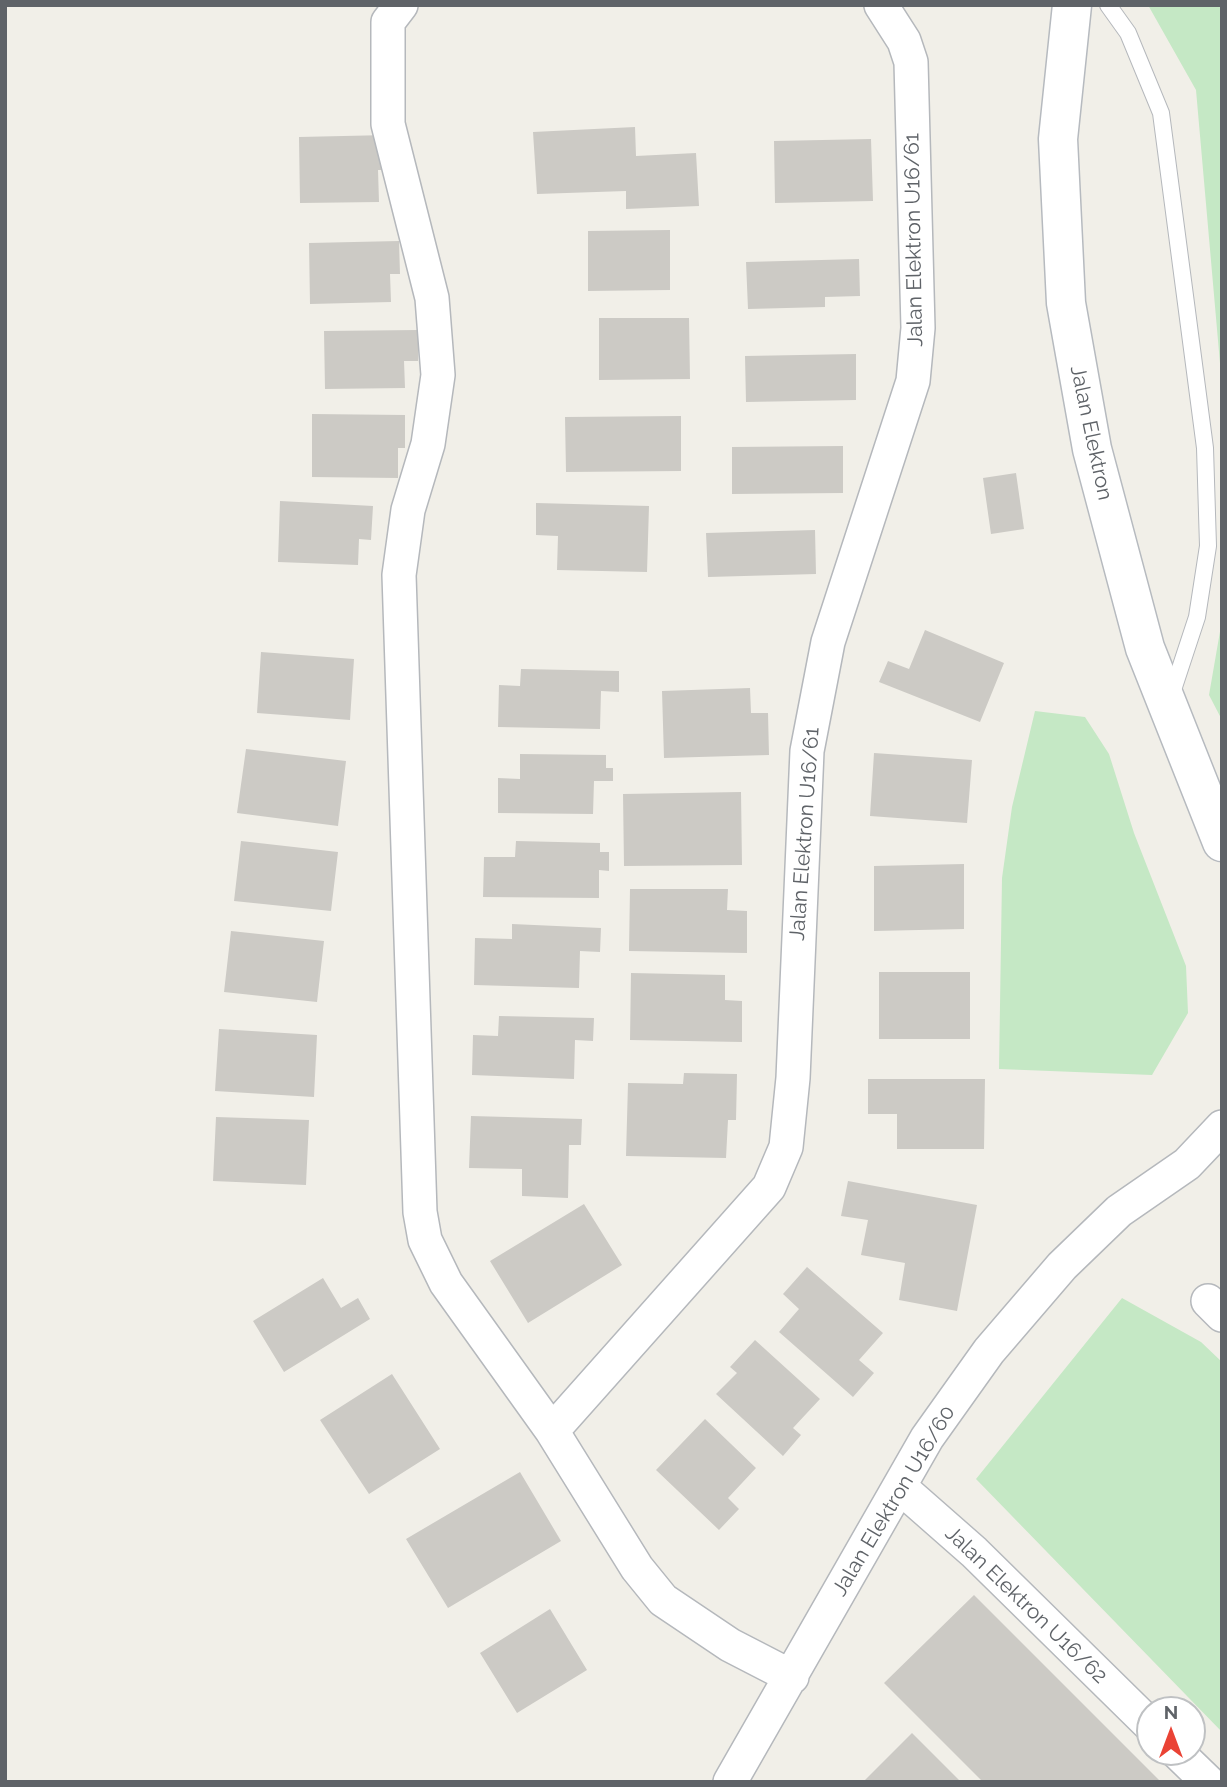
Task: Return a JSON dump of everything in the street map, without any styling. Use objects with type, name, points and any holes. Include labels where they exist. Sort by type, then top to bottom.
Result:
[{"type":"street","points":[[401,5],[388,22],[388,124],[432,298],[438,375],[428,444],[408,510],[399,575],[420,1212],[425,1240],[446,1283],[552,1431],[637,1568],[663,1600],[730,1645],[792,1677]]},
{"type":"street","name":"Jalan Elektron U16/61","points":[[552,1431],[769,1187],[786,1147],[793,1078],[807,751],[828,642],[913,381],[918,328],[911,62],[904,41],[881,5]]},
{"type":"street","name":"Jalan Elektron","points":[[1072,5],[1058,139],[1066,303],[1092,449],[1145,648],[1222,842]]},
{"type":"street","points":[[1187,1164],[1222,1127]]},
{"type":"street","points":[[1187,1164],[1222,1150]]},
{"type":"street","name":"Jalan Elektron U16/60","points":[[730,1782],[927,1438],[989,1351],[1062,1266],[1119,1210],[1187,1164]]},
{"type":"street","name":"Jalan Elektron U16/62","points":[[900,1486],[974,1552],[1136,1711]]},
{"type":"street","points":[[1191,1766],[1208,1782]]},
{"type":"lane","points":[[1108,5],[1128,33],[1161,113],[1205,448],[1208,547],[1199,606],[1167,707]]},
{"type":"green space","points":[[1148,5],[1222,5],[1222,386],[1196,90]]},
{"type":"green space","points":[[1222,620],[1222,720],[1209,695]]},
{"type":"green space","points":[[1035,711],[1085,717],[1109,754],[1134,833],[1186,966],[1188,1013],[1152,1075],[999,1069],[1002,878],[1012,807]]},
{"type":"green space","points":[[1122,1298],[1201,1342],[1222,1362],[1222,1732],[1206,1716],[1206,1696],[1187,1696],[976,1479]]},
{"type":"building","points":[[635,127],[636,156],[696,153],[699,206],[626,209],[626,191],[537,194],[533,132]]},
{"type":"building","points":[[388,135],[389,170],[378,170],[379,202],[300,203],[299,137]]},
{"type":"building","points":[[871,139],[873,201],[775,203],[774,141]]},
{"type":"building","points":[[670,230],[670,290],[588,291],[588,231]]},
{"type":"building","points":[[399,241],[400,274],[390,274],[391,302],[310,304],[309,243]]},
{"type":"building","points":[[859,259],[860,296],[825,297],[825,307],[748,309],[746,262]]},
{"type":"building","points":[[599,318],[689,318],[690,379],[599,380]]},
{"type":"building","points":[[418,330],[418,361],[404,361],[405,388],[325,389],[324,331]]},
{"type":"building","points":[[856,354],[856,400],[746,402],[745,356]]},
{"type":"building","points":[[312,414],[405,415],[405,448],[398,448],[398,478],[312,477]]},
{"type":"building","points":[[681,416],[681,471],[566,472],[565,417]]},
{"type":"building","points":[[843,446],[843,493],[732,494],[732,447]]},
{"type":"building","points":[[1016,473],[1024,529],[991,534],[983,478]]},
{"type":"building","points":[[280,501],[373,506],[371,540],[359,539],[358,565],[278,562]]},
{"type":"building","points":[[536,503],[649,506],[647,572],[557,570],[558,536],[536,535]]},
{"type":"building","points":[[815,530],[816,574],[708,577],[706,533]]},
{"type":"building","points":[[925,630],[1004,663],[980,722],[879,682],[888,661],[909,669]]},
{"type":"building","points":[[261,652],[354,659],[350,720],[257,713]]},
{"type":"building","points":[[521,669],[619,671],[619,692],[601,691],[600,729],[498,727],[499,685],[520,686]]},
{"type":"building","points":[[750,688],[751,713],[768,713],[769,755],[664,758],[662,691]]},
{"type":"building","points":[[246,749],[346,761],[338,826],[237,813]]},
{"type":"building","points":[[874,753],[972,760],[967,823],[870,816]]},
{"type":"building","points":[[520,754],[606,755],[606,768],[613,768],[613,781],[594,781],[593,814],[498,813],[498,778],[520,779]]},
{"type":"building","points":[[741,792],[742,865],[624,866],[623,794]]},
{"type":"building","points":[[241,841],[338,852],[331,911],[234,901]]},
{"type":"building","points":[[516,841],[600,843],[600,852],[609,852],[609,871],[599,870],[599,898],[483,897],[484,857],[515,857]]},
{"type":"building","points":[[964,864],[964,929],[874,931],[874,866]]},
{"type":"building","points":[[630,889],[728,889],[727,910],[747,911],[747,953],[629,951]]},
{"type":"building","points":[[512,924],[601,928],[600,952],[580,951],[579,988],[474,985],[475,938],[512,939]]},
{"type":"building","points":[[231,931],[324,941],[317,1002],[224,992]]},
{"type":"building","points":[[879,972],[970,972],[970,1039],[879,1039]]},
{"type":"building","points":[[631,973],[725,975],[725,1000],[742,1001],[742,1042],[630,1040]]},
{"type":"building","points":[[499,1016],[594,1018],[593,1041],[575,1040],[574,1079],[472,1075],[473,1035],[498,1036]]},
{"type":"building","points":[[219,1029],[317,1035],[314,1097],[215,1091]]},
{"type":"building","points":[[684,1073],[737,1074],[736,1120],[728,1120],[726,1158],[626,1156],[628,1083],[683,1084]]},
{"type":"building","points":[[868,1079],[985,1079],[984,1149],[897,1149],[897,1114],[868,1114]]},
{"type":"building","points":[[471,1116],[582,1119],[581,1145],[569,1145],[568,1198],[522,1196],[522,1169],[469,1168]]},
{"type":"building","points":[[216,1117],[309,1120],[306,1185],[213,1181]]},
{"type":"building","points":[[848,1181],[977,1205],[957,1311],[899,1300],[905,1263],[861,1255],[868,1220],[841,1216]]},
{"type":"building","points":[[584,1204],[622,1265],[528,1323],[490,1261]]},
{"type":"building","points":[[807,1267],[883,1333],[859,1360],[874,1373],[853,1397],[779,1332],[799,1309],[783,1294]]},
{"type":"building","points":[[323,1278],[341,1308],[358,1298],[370,1319],[284,1372],[253,1321]]},
{"type":"building","points":[[755,1340],[820,1399],[793,1428],[801,1435],[783,1456],[716,1394],[737,1373],[730,1367]]},
{"type":"building","points":[[392,1374],[440,1449],[369,1494],[320,1420]]},
{"type":"building","points":[[705,1419],[756,1468],[728,1498],[739,1509],[719,1530],[656,1470]]},
{"type":"building","points":[[520,1472],[561,1541],[448,1608],[406,1539]]},
{"type":"building","points":[[974,1595],[1136,1757],[1136,1766],[1145,1766],[1161,1782],[983,1782],[884,1683]]},
{"type":"building","points":[[550,1609],[587,1670],[517,1713],[480,1653]]},
{"type":"building","points":[[912,1733],[961,1782],[863,1782]]}]
